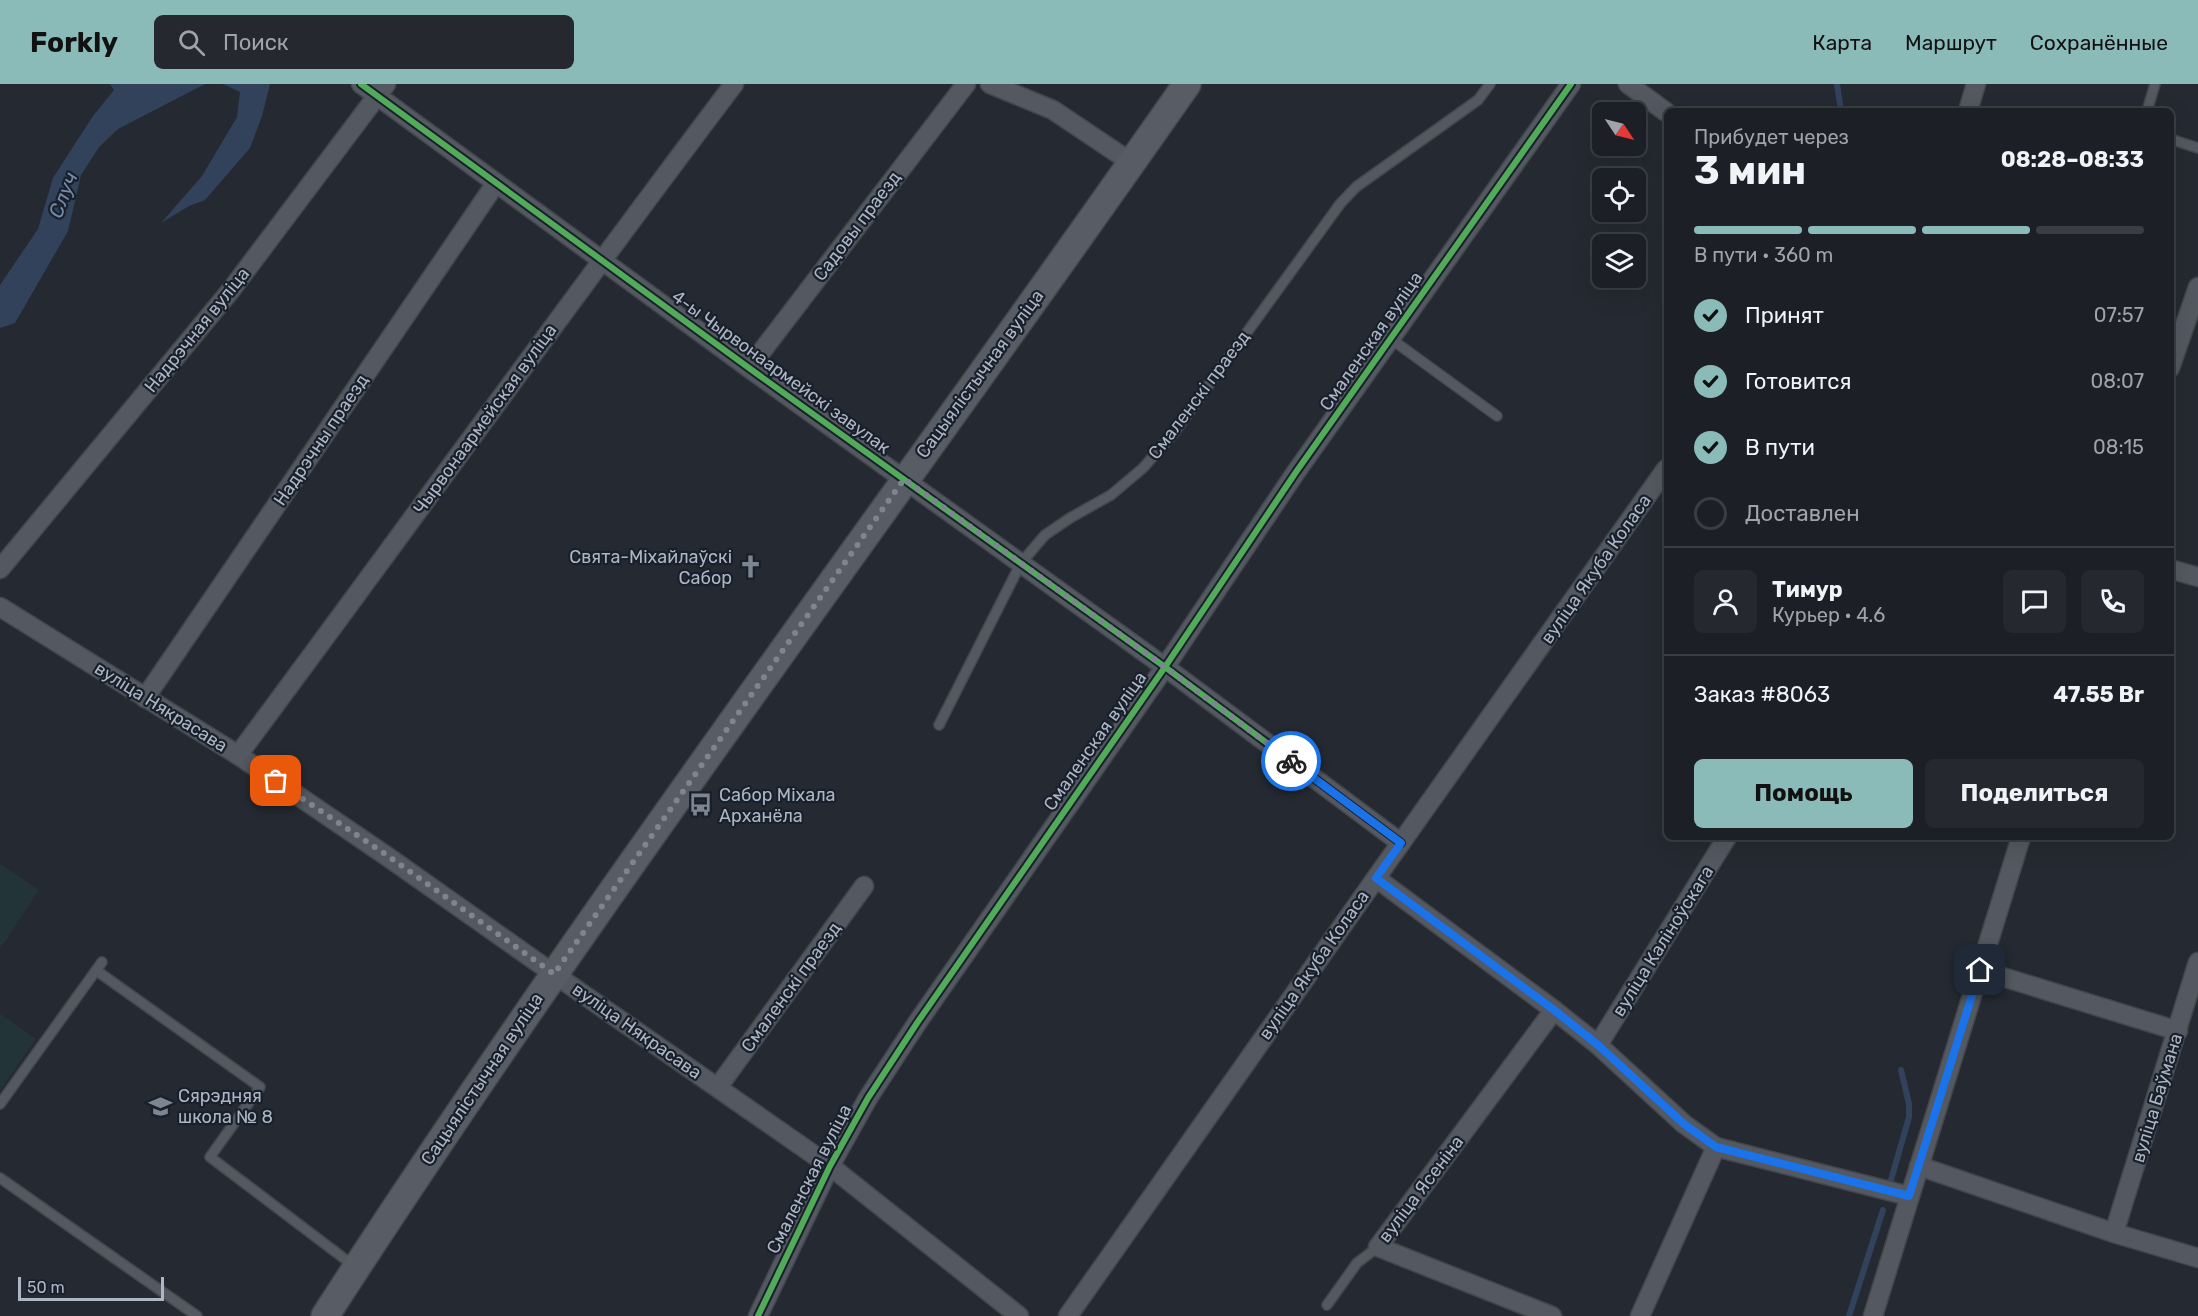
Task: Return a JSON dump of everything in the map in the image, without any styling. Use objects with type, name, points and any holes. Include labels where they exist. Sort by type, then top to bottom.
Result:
[{"type":"main road","name":"Сацыялістычная вуліца","points":[[325,1316],[426,1160],[554,974],[1187,84]]},
{"type":"street","name":"4-ы Чырвонаармейскі завулак","points":[[361,84],[381,90],[496,183],[1165,667],[1401,843]]},
{"type":"street","name":"Чырвонаармейская вуліца","points":[[238,756],[378,568],[601,259],[734,84]]},
{"type":"street","name":"Садовы праезд","points":[[749,368],[966,84]]},
{"type":"street","points":[[990,84],[1053,110],[1132,163]]},
{"type":"street","name":"Смаленская вуліца","points":[[758,1316],[830,1166],[868,1098],[917,1023],[1165,667],[1296,472],[1571,84]]},
{"type":"street","points":[[1628,84],[1664,111]]},
{"type":"street","points":[[1969,108],[1977,84]]},
{"type":"street","name":"Надрэчная вуліца","points":[[0,569],[231,290],[381,90]]},
{"type":"street","name":"Надрэчны праезд","points":[[145,698],[496,183]]},
{"type":"street","points":[[2174,356],[2198,286]]},
{"type":"street","name":"вуліца Якуба Коласа","points":[[1068,1316],[1664,472]]},
{"type":"street","points":[[2174,569],[2198,576]]},
{"type":"street","name":"вуліца Някрасава","points":[[0,607],[238,756],[388,856],[830,1166],[1019,1316]]},
{"type":"street","name":"вуліца Каліноўскага","points":[[1598,1045],[1725,840]]},
{"type":"street","points":[[1873,1316],[2020,840]]},
{"type":"street","points":[[1376,878],[1554,1010],[1598,1045],[1684,1124],[1716,1147],[1909,1196]]},
{"type":"street","name":"Смаленскі праезд","points":[[718,1087],[864,886]]},
{"type":"street","name":"вуліца Баўмана","points":[[2114,1233],[2198,962]]},
{"type":"street","points":[[1980,970],[2178,1031]]},
{"type":"street","name":"вуліца Ясеніна","points":[[1552,1316],[1378,1247],[1554,1010]]},
{"type":"street","points":[[1640,1316],[1716,1147]]},
{"type":"street","points":[[1918,1166],[2114,1233],[2198,1258]]},
{"type":"lane","name":"Смаленскі праезд","points":[[939,725],[1021,563],[1046,535],[1070,518],[1111,495],[1157,453],[1340,204],[1356,187],[1478,100],[1490,84]]},
{"type":"lane","points":[[2148,108],[2155,84]]},
{"type":"lane","points":[[2174,140],[2198,148]]},
{"type":"lane","points":[[1391,339],[1497,416]]},
{"type":"lane","points":[[0,1104],[99,967],[260,1087],[210,1157],[356,1267]]},
{"type":"lane","points":[[0,1178],[197,1316]]},
{"type":"lane","points":[[1327,1305],[1357,1263],[1378,1247]]},
{"type":"shaded area","points":[[0,864],[39,890],[0,949]]},
{"type":"shaded area","points":[[0,1014],[36,1039],[0,1090]]},
{"type":"water","name":"Случ","points":[[110,84],[205,84],[118,129],[99,147],[81,175],[68,231],[15,323],[0,328],[0,285],[38,229],[53,178],[93,116],[114,90]]},
{"type":"water","points":[[223,84],[270,84],[262,116],[250,148],[205,200],[189,206],[161,223],[202,176],[237,117],[240,92]]},
{"type":"waterway","points":[[1837,84],[1841,108]]},
{"type":"waterway","points":[[1891,1180],[1909,1117],[1909,1104],[1901,1070]]},
{"type":"waterway","points":[[1849,1316],[1883,1210]]},
{"type":"cycle path","points":[[361,84],[749,368],[1165,667],[1401,843]]},
{"type":"cycle path","points":[[758,1316],[830,1166],[868,1098],[917,1023],[1165,667],[1296,472],[1571,84]]},
{"type":"way so far","points":[[276,781],[388,856],[554,974],[904,479],[1291,761]]},
{"type":"place","name":"Свята-Міхайлаўскі Сабор","points":[[750,567]]},
{"type":"place","name":"Сабор Міхала Арханёла","points":[[701,805]]},
{"type":"place","name":"Сярэдняя школа № 8","points":[[160,1106]]},
{"type":"route","points":[[1291,761],[1401,843],[1376,878],[1554,1010],[1598,1045],[1684,1124],[1716,1147],[1909,1196],[1980,970]]}]
